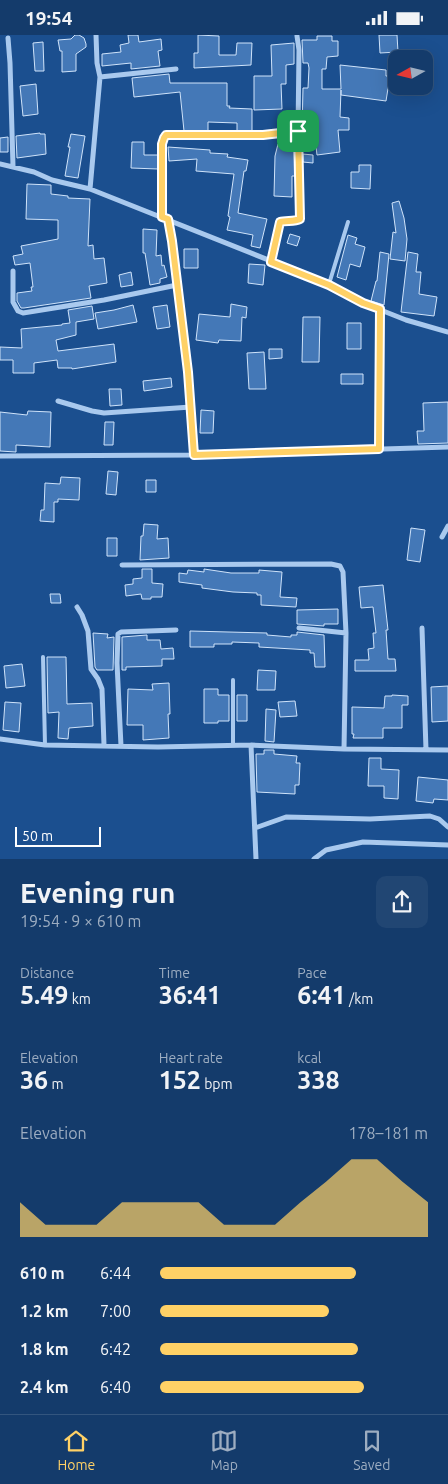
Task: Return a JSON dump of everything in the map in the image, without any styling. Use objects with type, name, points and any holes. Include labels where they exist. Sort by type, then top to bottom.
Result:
[{"type":"street","points":[[90,189],[100,77],[97,63],[96,35]]},
{"type":"street","points":[[271,262],[280,222],[284,220],[297,221],[300,219],[299,50],[297,36]]},
{"type":"street","points":[[8,38],[12,166]]},
{"type":"street","points":[[100,77],[176,69]]},
{"type":"street","points":[[194,455],[188,372],[172,241],[165,219],[162,144],[166,135],[263,135],[298,131]]},
{"type":"street","points":[[0,164],[90,189],[329,285],[363,303],[406,320],[448,332]]},
{"type":"street","points":[[13,271],[13,302],[18,311],[23,313],[104,300],[177,285]]},
{"type":"street","points":[[379,449],[380,309]]},
{"type":"street","points":[[58,401],[104,413],[191,407]]},
{"type":"street","points":[[0,456],[194,455],[448,447]]},
{"type":"street","points":[[442,537],[448,526]]},
{"type":"street","points":[[122,565],[340,566],[343,572],[346,633],[344,749]]},
{"type":"street","points":[[77,607],[88,631],[91,669],[102,689],[104,745]]},
{"type":"street","points":[[299,628],[346,633]]},
{"type":"street","points":[[422,628],[426,750]]},
{"type":"street","points":[[121,745],[117,663],[118,634],[121,632],[176,630]]},
{"type":"street","points":[[0,739],[46,745],[158,747],[251,745],[344,749],[448,750]]},
{"type":"street","points":[[251,745],[256,859]]},
{"type":"street","points":[[255,828],[286,817],[370,819],[430,816],[440,819],[448,827]]},
{"type":"street","points":[[314,859],[326,850],[363,842],[448,845]]},
{"type":"lane","points":[[329,285],[348,222]]},
{"type":"lane","points":[[43,657],[46,745]]},
{"type":"lane","points":[[232,745],[233,680]]},
{"type":"building","points":[[75,35],[84,38],[86,47],[76,54],[76,71],[62,72],[62,51],[60,51],[58,40],[71,39]]},
{"type":"building","points":[[128,35],[138,35],[139,42],[161,39],[162,50],[158,51],[160,66],[131,69],[131,63],[102,66],[102,54],[121,52],[120,45],[129,43]]},
{"type":"building","points":[[198,35],[219,36],[219,55],[236,55],[237,43],[252,43],[251,65],[194,68],[194,53],[198,53]]},
{"type":"building","points":[[379,35],[397,35],[398,50],[388,50],[388,53],[380,53]]},
{"type":"building","points":[[317,36],[332,36],[332,41],[338,41],[338,56],[327,57],[326,69],[322,69],[322,89],[341,89],[340,65],[386,70],[388,88],[386,101],[341,95],[341,90],[340,117],[349,118],[349,130],[338,130],[340,152],[317,155],[314,130],[302,130],[303,88],[308,88],[309,68],[308,63],[303,63],[302,40],[317,40]]},
{"type":"building","points":[[43,42],[44,71],[35,71],[33,43]]},
{"type":"building","points":[[294,43],[294,64],[286,65],[286,84],[281,84],[282,109],[254,110],[254,76],[272,76],[271,45]]},
{"type":"building","points":[[169,74],[170,83],[227,83],[227,106],[230,106],[229,108],[252,109],[252,131],[237,131],[237,123],[208,122],[208,131],[184,131],[180,92],[134,97],[132,78]]},
{"type":"building","points":[[36,84],[38,114],[23,116],[20,86]]},
{"type":"building","points":[[45,134],[46,154],[17,158],[16,136]]},
{"type":"building","points":[[71,134],[85,136],[78,178],[65,176]]},
{"type":"building","points":[[8,137],[8,152],[0,152],[0,138]]},
{"type":"building","points":[[132,142],[144,142],[144,155],[158,155],[158,169],[131,168]]},
{"type":"building","points":[[278,144],[294,146],[295,176],[292,176],[292,197],[274,196],[275,156]]},
{"type":"building","points":[[168,147],[210,150],[210,153],[228,154],[227,157],[248,160],[246,171],[244,171],[238,213],[267,219],[260,248],[251,246],[253,235],[227,230],[234,174],[196,171],[197,159],[169,161]]},
{"type":"building","points":[[303,154],[313,155],[313,163],[303,162]]},
{"type":"building","points":[[359,165],[371,165],[370,189],[351,188],[351,172],[359,172]]},
{"type":"building","points":[[27,184],[51,185],[51,194],[68,196],[68,198],[90,199],[88,246],[93,245],[94,259],[104,258],[107,283],[89,286],[91,298],[24,308],[21,308],[17,301],[17,293],[32,291],[31,287],[33,287],[30,263],[15,265],[13,256],[23,254],[21,246],[58,239],[58,220],[26,219]]},
{"type":"building","points":[[399,201],[407,239],[405,261],[390,259],[393,232],[396,233],[392,203]]},
{"type":"building","points":[[143,229],[157,230],[156,256],[161,255],[162,266],[164,265],[167,277],[160,279],[160,283],[150,285],[145,253],[143,253]]},
{"type":"building","points":[[290,234],[300,237],[297,246],[287,243]]},
{"type":"building","points":[[348,235],[357,238],[355,244],[365,247],[360,267],[350,264],[346,280],[337,277]]},
{"type":"building","points":[[184,249],[198,249],[198,268],[184,268]]},
{"type":"building","points":[[380,252],[389,254],[384,305],[371,301],[377,281]]},
{"type":"building","points":[[408,252],[418,254],[416,272],[421,272],[419,294],[437,297],[434,316],[401,312]]},
{"type":"building","points":[[249,264],[265,265],[263,285],[248,283]]},
{"type":"building","points":[[131,272],[133,285],[121,287],[119,275]]},
{"type":"building","points":[[231,304],[247,307],[246,318],[242,317],[241,341],[219,340],[218,343],[196,340],[199,314],[230,317]]},
{"type":"building","points":[[133,305],[137,322],[98,329],[95,313]]},
{"type":"building","points":[[167,305],[170,327],[157,329],[153,307]]},
{"type":"building","points":[[92,306],[94,319],[76,322],[76,335],[56,340],[58,351],[114,344],[116,362],[72,369],[58,368],[57,360],[34,363],[34,373],[13,373],[13,360],[0,360],[0,347],[22,348],[21,329],[70,323],[68,310]]},
{"type":"building","points":[[303,317],[320,317],[319,362],[302,362]]},
{"type":"building","points":[[347,323],[361,323],[361,349],[347,349]]},
{"type":"building","points":[[269,349],[282,349],[282,358],[269,359]]},
{"type":"building","points":[[264,352],[266,389],[249,389],[247,353]]},
{"type":"building","points":[[341,374],[363,374],[363,384],[341,384]]},
{"type":"building","points":[[171,378],[172,387],[144,391],[143,381]]},
{"type":"building","points":[[109,389],[121,389],[122,405],[110,406]]},
{"type":"building","points":[[448,402],[448,443],[418,444],[417,431],[424,431],[423,403]]},
{"type":"building","points":[[201,410],[214,411],[213,433],[200,433]]},
{"type":"building","points":[[28,411],[51,412],[50,447],[16,445],[16,452],[0,451],[0,412],[27,415]]},
{"type":"building","points":[[105,422],[114,422],[113,445],[104,445]]},
{"type":"building","points":[[108,471],[118,472],[116,495],[106,494]]},
{"type":"building","points":[[61,477],[80,478],[79,500],[58,499],[58,502],[54,502],[54,522],[40,521],[41,510],[44,510],[45,483],[60,484]]},
{"type":"building","points":[[146,480],[156,480],[156,492],[146,492]]},
{"type":"building","points":[[144,524],[158,525],[157,539],[168,538],[169,558],[140,560],[141,536],[143,536]]},
{"type":"building","points":[[411,528],[425,530],[420,562],[407,560]]},
{"type":"building","points":[[107,538],[117,538],[117,556],[107,556]]},
{"type":"building","points":[[142,569],[152,569],[152,583],[163,584],[162,597],[142,599],[141,594],[126,596],[125,585],[133,584],[133,579],[142,578]]},
{"type":"building","points":[[204,569],[231,573],[259,573],[259,570],[282,572],[280,597],[297,598],[296,607],[261,605],[261,595],[257,595],[257,593],[202,588],[202,585],[179,582],[179,573],[187,574],[188,570],[204,572]]},
{"type":"building","points":[[383,585],[388,630],[386,630],[388,659],[395,659],[396,671],[355,671],[355,660],[369,660],[368,649],[374,648],[373,633],[376,633],[373,607],[361,608],[359,587]]},
{"type":"building","points":[[50,594],[60,594],[61,603],[51,603]]},
{"type":"building","points":[[338,609],[338,624],[324,624],[324,626],[297,624],[297,610]]},
{"type":"building","points":[[190,631],[267,633],[267,635],[291,637],[291,635],[297,635],[297,632],[324,635],[325,667],[315,667],[314,653],[310,653],[310,650],[259,647],[259,643],[232,642],[232,644],[214,644],[214,647],[190,647]]},
{"type":"building","points":[[93,633],[108,634],[107,638],[114,637],[113,670],[97,670],[95,667]]},
{"type":"building","points":[[147,635],[147,640],[160,640],[161,649],[173,648],[174,659],[162,659],[162,666],[126,667],[126,670],[122,670],[122,637]]},
{"type":"building","points":[[47,657],[66,657],[67,704],[92,703],[93,726],[69,728],[68,739],[58,738],[59,712],[48,713]]},
{"type":"building","points":[[22,664],[25,686],[6,688],[4,666]]},
{"type":"building","points":[[258,670],[276,671],[275,690],[257,690]]},
{"type":"building","points":[[169,683],[169,738],[143,740],[143,725],[127,725],[128,689],[153,690],[152,684]]},
{"type":"building","points":[[448,686],[448,721],[432,722],[431,687]]},
{"type":"building","points":[[204,689],[218,689],[218,695],[229,695],[229,721],[204,723]]},
{"type":"building","points":[[237,695],[247,695],[247,721],[237,721]]},
{"type":"building","points":[[385,696],[408,696],[408,705],[402,705],[402,728],[383,728],[383,738],[353,738],[352,707],[384,708]]},
{"type":"building","points":[[295,701],[297,716],[280,717],[278,702]]},
{"type":"building","points":[[5,702],[21,703],[19,732],[3,730]]},
{"type":"building","points":[[266,709],[276,710],[274,742],[265,741]]},
{"type":"building","points":[[264,750],[274,750],[274,754],[297,756],[296,763],[300,763],[299,785],[295,785],[295,794],[257,792],[256,754],[264,754]]},
{"type":"building","points":[[369,758],[381,758],[381,769],[399,770],[398,799],[384,798],[384,786],[368,786]]},
{"type":"building","points":[[418,777],[448,780],[448,800],[434,799],[433,803],[416,801]]},
{"type":"route","points":[[298,131],[300,219],[297,221],[284,220],[280,222],[271,262],[329,285],[363,303],[380,309],[379,449],[194,455],[183,322],[168,219],[162,217],[162,144],[166,135],[263,135],[298,131]]}]
